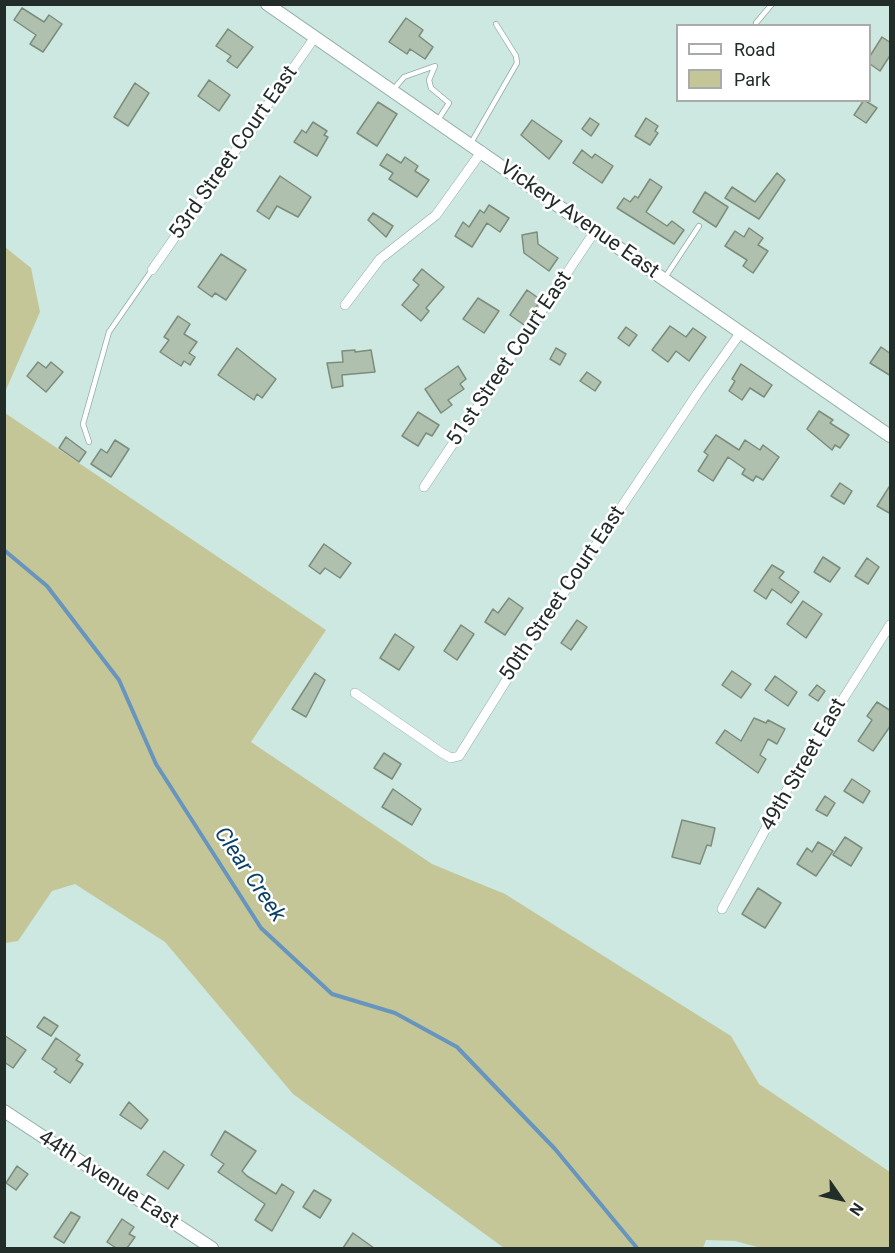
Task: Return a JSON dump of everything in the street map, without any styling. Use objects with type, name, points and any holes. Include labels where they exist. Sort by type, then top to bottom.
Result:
[{"type":"street","name":"Vickery Avenue East","points":[[267,4],[438,120],[891,436]]},
{"type":"street","name":"53rd Street Court East","points":[[152,270],[315,37]]},
{"type":"street","points":[[345,305],[380,259],[436,214],[482,151]]},
{"type":"street","name":"51st Street Court East","points":[[424,487],[595,231]]},
{"type":"street","name":"50th Street Court East","points":[[355,693],[442,753],[451,758],[459,756],[521,657],[741,332]]},
{"type":"street","name":"49th Street East","points":[[722,909],[795,775],[891,625]]},
{"type":"street","name":"44th Avenue East","points":[[4,1111],[212,1248]]},
{"type":"lane","points":[[756,23],[772,4]]},
{"type":"lane","points":[[471,143],[515,71],[517,63],[516,56],[496,24]]},
{"type":"lane","points":[[393,90],[404,77],[435,66],[429,80],[431,88],[450,103],[438,120]]},
{"type":"lane","points":[[663,279],[699,226]]},
{"type":"lane","points":[[89,442],[83,424],[109,332],[152,270]]},
{"type":"green space","points":[[5,247],[31,268],[40,312],[5,392]]},
{"type":"green space","points":[[5,413],[326,630],[251,742],[432,864],[505,894],[731,1036],[759,1084],[890,1172],[890,1248],[761,1248],[735,1241],[706,1240],[703,1248],[504,1248],[293,1094],[165,942],[75,884],[52,891],[18,941],[5,943]]},
{"type":"building","points":[[22,8],[44,22],[49,15],[62,24],[43,52],[30,44],[36,35],[14,20]]},
{"type":"building","points":[[406,18],[423,30],[419,36],[433,47],[425,59],[410,49],[407,54],[389,42]]},
{"type":"building","points":[[228,29],[253,47],[237,68],[227,61],[231,56],[216,46]]},
{"type":"building","points":[[882,37],[891,43],[891,54],[880,71],[871,65],[871,54]]},
{"type":"building","points":[[209,80],[230,95],[219,111],[198,96]]},
{"type":"building","points":[[135,83],[149,93],[128,126],[114,117]]},
{"type":"building","points":[[378,102],[397,114],[377,146],[357,133]]},
{"type":"building","points":[[863,102],[877,108],[866,123],[854,115]]},
{"type":"building","points":[[590,118],[599,124],[591,136],[582,129]]},
{"type":"building","points":[[646,118],[658,126],[655,131],[658,133],[650,145],[635,136]]},
{"type":"building","points":[[532,120],[562,141],[549,159],[521,135]]},
{"type":"building","points":[[313,122],[327,131],[324,135],[328,137],[317,156],[294,142],[302,130],[306,133]]},
{"type":"building","points":[[582,150],[592,158],[595,154],[613,166],[602,183],[573,163]]},
{"type":"building","points":[[387,154],[401,163],[405,157],[418,166],[415,171],[429,180],[417,197],[389,179],[393,173],[380,165]]},
{"type":"building","points":[[777,173],[785,180],[759,219],[725,198],[732,187],[755,202]]},
{"type":"building","points":[[280,176],[311,197],[298,217],[277,206],[269,219],[257,211]]},
{"type":"building","points":[[650,179],[662,187],[646,212],[667,226],[672,221],[684,230],[674,244],[617,208],[624,198],[630,202],[635,196],[638,198]]},
{"type":"building","points":[[705,192],[728,207],[716,227],[693,212]]},
{"type":"building","points":[[489,205],[509,218],[500,232],[487,223],[472,247],[455,236],[463,222],[469,227],[480,210],[484,213]]},
{"type":"building","points":[[373,213],[393,226],[386,237],[368,220]]},
{"type":"building","points":[[749,228],[763,238],[758,245],[768,251],[753,273],[743,266],[747,260],[725,246],[735,231],[744,237]]},
{"type":"building","points":[[537,232],[538,244],[558,258],[549,271],[524,253],[522,235]]},
{"type":"building","points":[[221,254],[246,270],[226,300],[215,293],[212,297],[198,287]]},
{"type":"building","points":[[422,269],[444,287],[426,308],[429,311],[421,321],[402,305],[419,285],[413,280]]},
{"type":"building","points":[[527,290],[541,300],[524,325],[510,315]]},
{"type":"building","points":[[478,298],[499,311],[484,333],[463,319]]},
{"type":"building","points":[[178,316],[190,324],[184,334],[197,342],[189,353],[195,357],[190,365],[184,361],[181,366],[160,352],[169,340],[164,337]]},
{"type":"building","points":[[670,326],[686,337],[693,328],[706,337],[689,361],[676,351],[668,362],[652,350]]},
{"type":"building","points":[[626,327],[637,335],[629,346],[618,338]]},
{"type":"building","points":[[881,347],[891,354],[891,376],[870,363]]},
{"type":"building","points":[[237,348],[276,379],[262,398],[257,394],[254,400],[218,375]]},
{"type":"building","points":[[556,348],[566,354],[560,365],[550,359]]},
{"type":"building","points":[[355,350],[355,352],[371,350],[375,372],[342,375],[343,386],[332,388],[327,363],[343,362],[342,351]]},
{"type":"building","points":[[38,362],[46,368],[51,362],[63,372],[46,392],[27,376]]},
{"type":"building","points":[[741,364],[772,385],[764,397],[750,388],[742,400],[729,391],[735,381],[732,379]]},
{"type":"building","points":[[458,366],[466,379],[460,384],[464,389],[448,400],[452,405],[441,413],[425,389]]},
{"type":"building","points":[[587,372],[601,382],[595,391],[580,381]]},
{"type":"building","points":[[819,411],[833,420],[830,423],[849,435],[840,448],[835,445],[832,450],[807,429]]},
{"type":"building","points":[[418,412],[439,425],[432,436],[426,433],[418,446],[402,436]]},
{"type":"building","points":[[716,435],[739,450],[745,440],[760,450],[763,445],[779,457],[763,480],[756,476],[753,481],[742,474],[745,469],[728,457],[713,481],[698,471],[708,455],[704,452]]},
{"type":"building","points":[[66,437],[86,452],[79,462],[59,448]]},
{"type":"building","points":[[115,440],[129,449],[111,477],[91,464],[101,449],[107,453]]},
{"type":"building","points":[[840,483],[852,491],[844,504],[831,496]]},
{"type":"building","points":[[891,484],[891,514],[877,506]]},
{"type":"building","points":[[324,544],[351,563],[340,578],[325,568],[320,574],[309,566]]},
{"type":"building","points":[[823,557],[840,568],[830,582],[814,572]]},
{"type":"building","points":[[867,558],[879,567],[868,584],[855,576]]},
{"type":"building","points":[[772,565],[784,572],[779,578],[799,592],[791,603],[772,589],[766,599],[754,591]]},
{"type":"building","points":[[509,598],[523,608],[505,635],[485,622],[493,609],[498,613]]},
{"type":"building","points":[[803,601],[822,614],[806,638],[787,624]]},
{"type":"building","points":[[577,620],[587,627],[571,650],[561,643]]},
{"type":"building","points":[[461,625],[474,634],[457,660],[444,651]]},
{"type":"building","points":[[395,634],[414,647],[399,670],[380,658]]},
{"type":"building","points":[[732,671],[751,684],[741,698],[722,685]]},
{"type":"building","points":[[315,673],[325,680],[306,717],[292,709]]},
{"type":"building","points":[[775,676],[797,692],[788,706],[765,690]]},
{"type":"building","points":[[817,685],[825,691],[818,701],[809,695]]},
{"type":"building","points":[[877,702],[891,711],[891,725],[873,751],[858,741],[872,720],[867,716]]},
{"type":"building","points":[[754,718],[766,723],[768,720],[785,729],[777,744],[768,739],[760,755],[766,759],[758,773],[716,743],[725,730],[741,741]]},
{"type":"building","points":[[384,753],[401,764],[392,779],[374,768]]},
{"type":"building","points":[[852,779],[870,791],[863,803],[844,791]]},
{"type":"building","points":[[393,789],[421,809],[412,825],[382,807]]},
{"type":"building","points":[[825,796],[835,803],[827,816],[816,810]]},
{"type":"building","points":[[682,820],[715,828],[711,846],[707,845],[700,864],[672,857]]},
{"type":"building","points":[[845,837],[862,848],[851,866],[833,855]]},
{"type":"building","points":[[818,842],[833,851],[816,876],[797,864],[807,848],[812,852]]},
{"type":"building","points":[[758,888],[781,903],[765,928],[742,914]]},
{"type":"building","points":[[44,1017],[58,1026],[51,1036],[37,1027]]},
{"type":"building","points":[[4,1035],[26,1050],[13,1068],[4,1062]]},
{"type":"building","points":[[56,1038],[80,1055],[76,1060],[83,1064],[70,1083],[54,1072],[57,1069],[42,1059]]},
{"type":"building","points":[[129,1102],[148,1120],[141,1129],[120,1115]]},
{"type":"building","points":[[225,1131],[256,1151],[242,1171],[247,1176],[276,1194],[282,1184],[294,1192],[272,1231],[255,1220],[265,1204],[218,1172],[224,1164],[211,1155]]},
{"type":"building","points":[[164,1151],[184,1165],[168,1189],[147,1175]]},
{"type":"building","points":[[17,1166],[28,1174],[16,1190],[6,1183]]},
{"type":"building","points":[[314,1190],[331,1200],[320,1218],[303,1207]]},
{"type":"building","points":[[71,1212],[80,1217],[64,1243],[54,1237]]},
{"type":"building","points":[[122,1219],[134,1227],[129,1234],[135,1237],[127,1248],[116,1248],[107,1242]]},
{"type":"building","points":[[353,1233],[374,1248],[343,1248]]},
{"type":"waterway","name":"Clear Creek","points":[[4,550],[47,586],[119,680],[156,764],[261,928],[332,994],[395,1013],[457,1047],[555,1149],[637,1248]]}]
